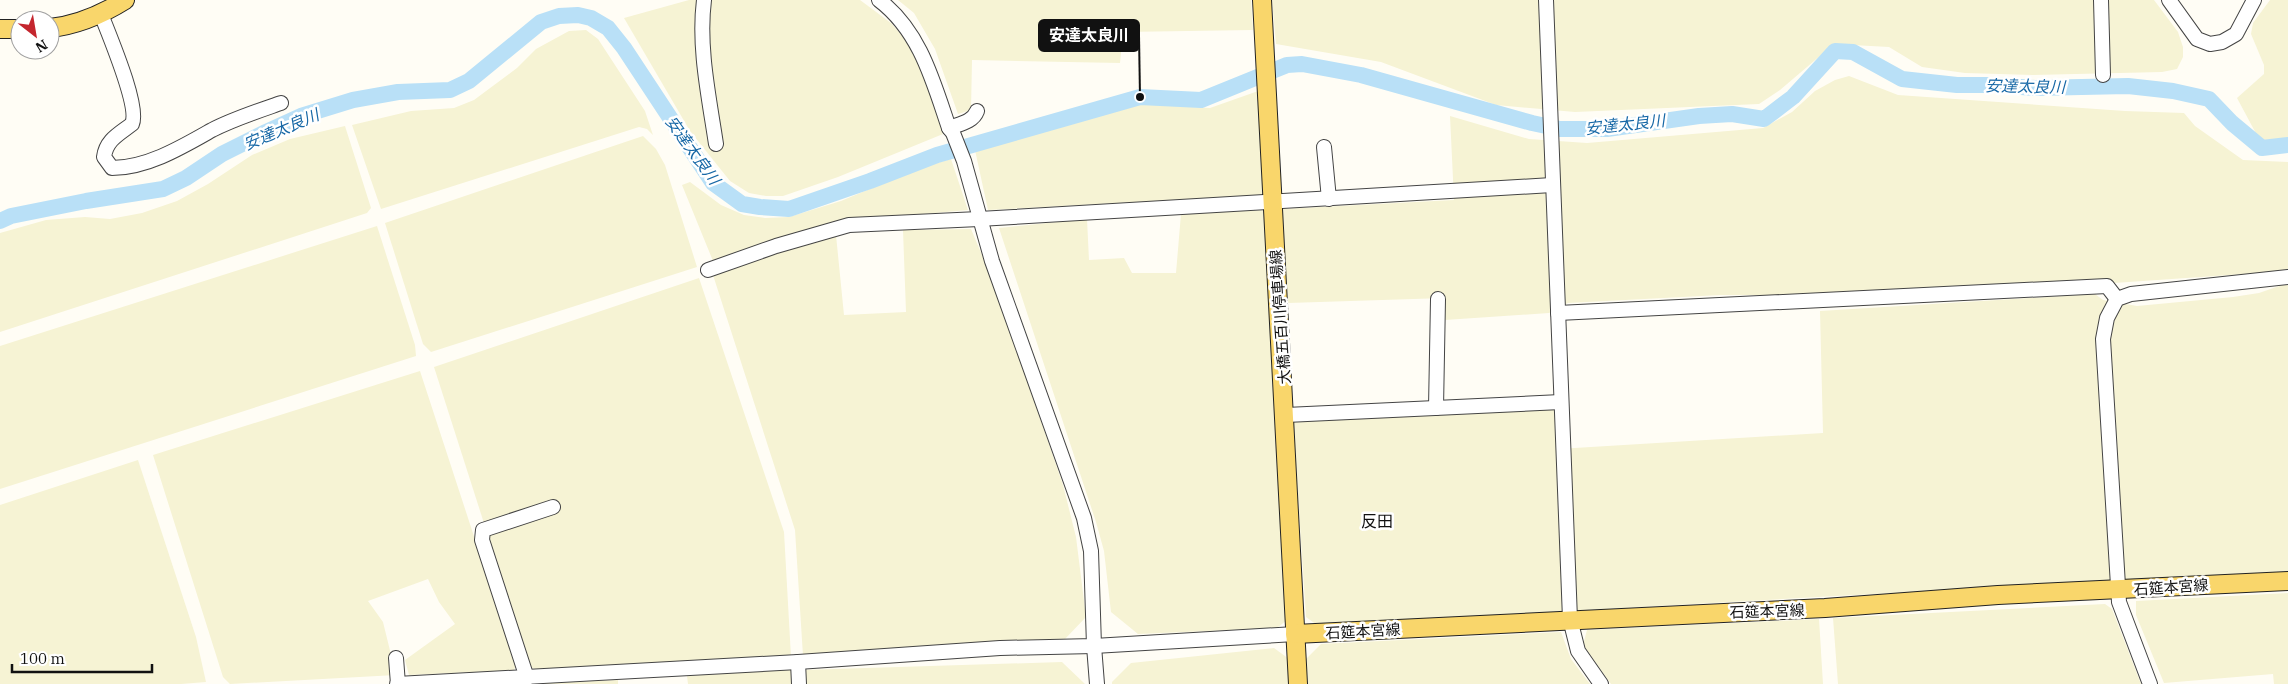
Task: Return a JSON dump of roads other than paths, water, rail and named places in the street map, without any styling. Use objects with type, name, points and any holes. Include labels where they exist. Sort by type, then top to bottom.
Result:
[{"type":"main road","points":[[60,26],[79,23],[102,9],[125,0]]},
{"type":"main road","name":"大橋五百川停車場線","points":[[1262,0],[1286,415],[1296,634]]},
{"type":"main road","name":"石筵本宮線","points":[[1296,634],[1825,608],[1998,595],[2118,591],[2288,581]]},
{"type":"main road","points":[[1296,634],[1298,684]]},
{"type":"street","points":[[704,0],[702,14],[705,75],[716,144]]},
{"type":"street","points":[[879,0],[896,14],[922,54],[964,161],[979,219],[1084,518],[1091,551],[1097,684]]},
{"type":"street","points":[[1546,0],[1552,110],[1552,185],[1570,620],[1578,651],[1601,684]]},
{"type":"street","points":[[2101,0],[2103,75]]},
{"type":"street","points":[[2168,0],[2197,39],[2210,44],[2222,42],[2236,34],[2254,0]]},
{"type":"street","points":[[102,9],[135,112],[132,124],[114,137],[104,150],[104,158],[112,168],[125,168],[142,164],[198,140],[213,130],[281,102]]},
{"type":"street","points":[[951,130],[976,116],[977,111]]},
{"type":"street","points":[[1324,147],[1329,199]]},
{"type":"street","points":[[708,270],[776,246],[849,225],[1552,185]]},
{"type":"street","points":[[2150,684],[2119,602],[2104,339],[2107,318],[2117,299],[2131,294],[2218,286],[2288,276]]},
{"type":"street","points":[[1558,313],[2107,286],[2117,299]]},
{"type":"street","points":[[1436,408],[1438,299]]},
{"type":"street","points":[[1286,415],[1561,402]]},
{"type":"street","points":[[527,678],[482,540],[483,530],[553,507]]},
{"type":"street","points":[[396,658],[398,684],[798,662],[1000,648],[1094,646],[1296,634]]},
{"type":"street","points":[[798,662],[799,684]]},
{"type":"waterway","name":"安達太良川","points":[[0,221],[11,216],[86,201],[163,189],[186,178],[222,154],[266,132],[301,116],[353,100],[398,92],[450,90],[469,81],[541,22],[559,16],[578,15],[591,18],[608,28],[624,48],[713,183],[742,204],[760,207],[789,209],[937,155],[1140,97],[1201,100],[1287,65],[1302,64],[1361,75],[1532,123],[1560,129],[1607,129],[1699,116],[1732,114],[1764,119],[1793,97],[1835,51],[1853,52],[1902,79],[1957,85],[2035,88],[2128,86],[2173,91],[2209,99],[2232,123],[2262,148],[2288,145]]},
{"type":"place","name":"安達太良川","points":[[1140,97]]},
{"type":"district","name":"反田","points":[[1377,521]]}]
